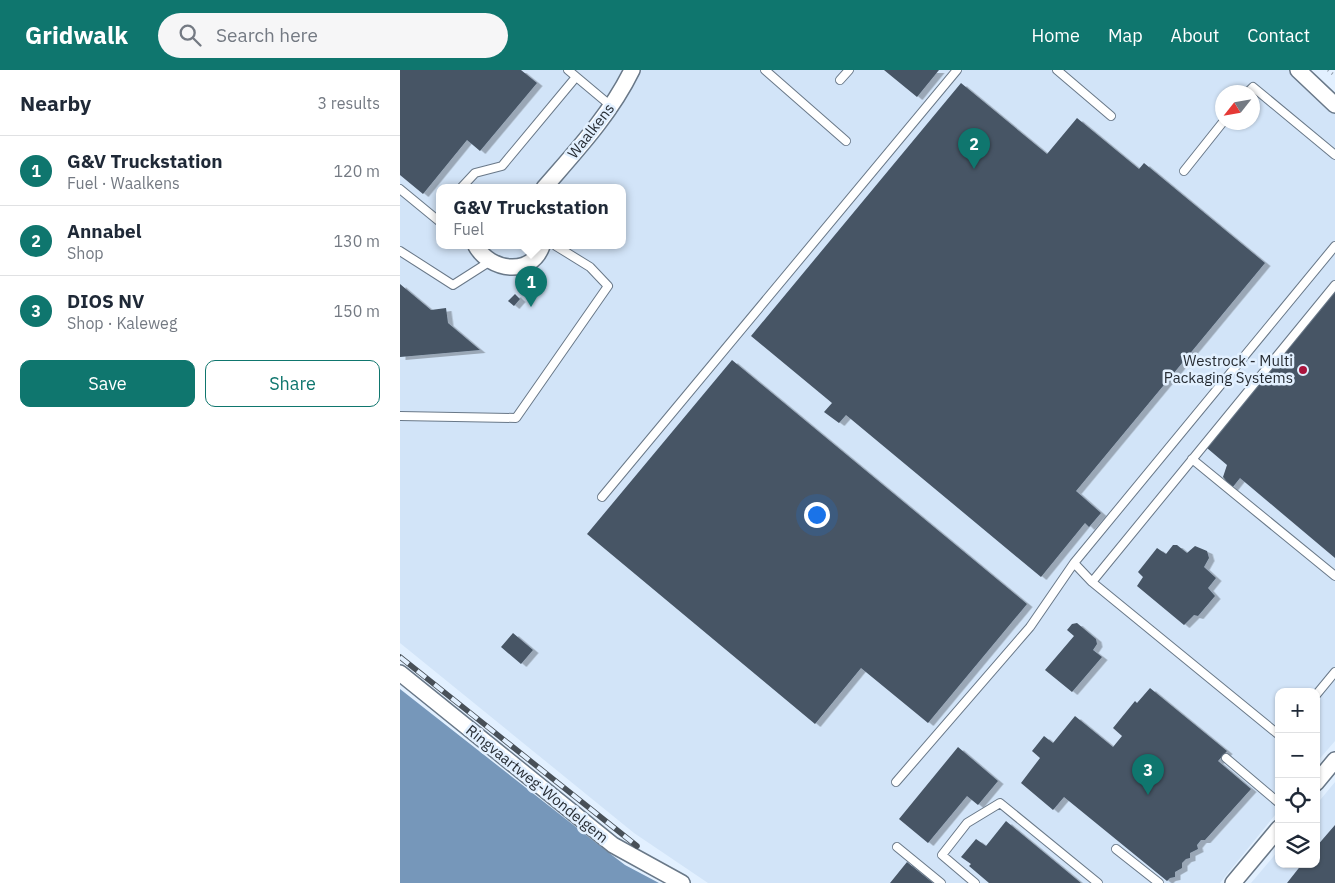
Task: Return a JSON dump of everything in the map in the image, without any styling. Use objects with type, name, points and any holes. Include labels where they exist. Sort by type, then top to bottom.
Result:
[{"type":"street","name":"Waalkens","points":[[548,184],[584,143],[620,95],[632,70]]},
{"type":"street","points":[[1298,70],[1335,105]]},
{"type":"street","points":[[479,249],[490,262],[506,268],[523,265],[533,259],[540,249]]},
{"type":"street","name":"Ringvaartweg-Wondelgem","points":[[400,673],[613,845],[682,883]]},
{"type":"street","points":[[1320,774],[1335,760]]},
{"type":"street","points":[[1233,883],[1275,833]]},
{"type":"lane","points":[[568,70],[611,106]]},
{"type":"lane","points":[[765,70],[846,141]]},
{"type":"lane","points":[[840,80],[849,70]]},
{"type":"lane","points":[[602,497],[957,70]]},
{"type":"lane","points":[[1057,70],[1111,116]]},
{"type":"lane","points":[[465,184],[476,173],[502,166],[576,77]]},
{"type":"lane","points":[[1260,94],[1335,155]]},
{"type":"lane","points":[[1184,171],[1217,130]]},
{"type":"lane","points":[[400,189],[436,216]]},
{"type":"lane","points":[[896,782],[1030,627],[1074,563],[1335,246]]},
{"type":"lane","points":[[400,416],[516,418],[608,286],[590,267],[561,249]]},
{"type":"lane","points":[[400,251],[453,284],[490,262]]},
{"type":"lane","points":[[1092,582],[1335,285]]},
{"type":"lane","points":[[1192,459],[1335,576]]},
{"type":"lane","points":[[1074,563],[1092,582],[1277,733]]},
{"type":"lane","points":[[1320,690],[1335,672]]},
{"type":"lane","points":[[1226,758],[1275,800]]},
{"type":"lane","points":[[975,883],[942,855],[967,823],[1000,803],[1098,883]]},
{"type":"lane","points":[[897,847],[941,883]]},
{"type":"lane","points":[[1116,849],[1159,883]]},
{"type":"path","points":[[1328,70],[1335,76]]},
{"type":"shaded area","points":[[400,70],[1289,70],[1335,113],[1335,741],[1320,758],[1320,688],[1275,688],[1275,815],[1220,883],[708,883],[634,833],[400,643]]},
{"type":"shaded area","points":[[1335,782],[1335,883],[1251,883],[1275,855],[1275,868],[1320,868],[1320,800]]},
{"type":"water","points":[[400,689],[625,865],[659,883],[400,883]]},
{"type":"building","points":[[400,70],[521,70],[537,83],[480,151],[467,140],[423,194],[400,175]]},
{"type":"building","points":[[884,70],[939,70],[917,97]]},
{"type":"building","points":[[961,83],[1047,154],[1077,118],[1139,169],[1144,163],[1265,263],[1076,491],[1101,513],[1089,527],[1085,523],[1041,577],[846,415],[839,423],[824,412],[832,403],[751,336]]},
{"type":"building","points":[[400,284],[431,310],[446,308],[448,323],[480,350],[400,357]]},
{"type":"building","name":"Westrock - Multi Packaging Systems","points":[[1335,292],[1335,558],[1240,478],[1232,488],[1223,477],[1227,465],[1207,448]]},
{"type":"building","points":[[515,294],[520,299],[514,306],[508,301]]},
{"type":"building","points":[[732,360],[1027,604],[928,723],[861,668],[815,724],[587,534]]},
{"type":"building","points":[[1173,545],[1177,545],[1187,553],[1195,546],[1207,551],[1209,558],[1204,567],[1216,578],[1208,588],[1215,596],[1198,616],[1194,615],[1184,625],[1137,586],[1143,577],[1138,572],[1157,548],[1166,554]]},
{"type":"building","points":[[1077,623],[1096,639],[1097,644],[1093,650],[1102,657],[1072,692],[1045,670],[1074,636],[1067,630],[1072,624]]},
{"type":"building","points":[[513,633],[533,650],[521,664],[501,647]]},
{"type":"building","points":[[1150,688],[1227,751],[1218,761],[1251,789],[1205,840],[1201,840],[1197,845],[1198,849],[1190,853],[1190,858],[1186,859],[1182,863],[1182,868],[1175,872],[1175,877],[1167,881],[1064,797],[1053,810],[1021,783],[1040,758],[1032,751],[1044,736],[1053,743],[1075,716],[1113,747],[1122,736],[1113,728],[1135,701],[1137,703]]},
{"type":"building","points":[[958,747],[998,781],[978,805],[967,796],[928,843],[899,819]]},
{"type":"building","points":[[1006,821],[1081,883],[989,883],[969,866],[971,864],[961,857],[976,839],[986,846]]},
{"type":"building","points":[[1335,825],[1335,883],[1287,883],[1299,868],[1320,868],[1320,842]]},
{"type":"building","points":[[907,862],[933,883],[890,883]]},
{"type":"railway","points":[[400,657],[637,846]]},
{"type":"place","name":"Annabel","points":[[974,169]]},
{"type":"place","name":"G&V Truckstation","points":[[531,307]]},
{"type":"place","name":"Westrock - Multi Packaging Systems","points":[[1303,370]]},
{"type":"place","name":"DIOS NV","points":[[1148,795]]}]
